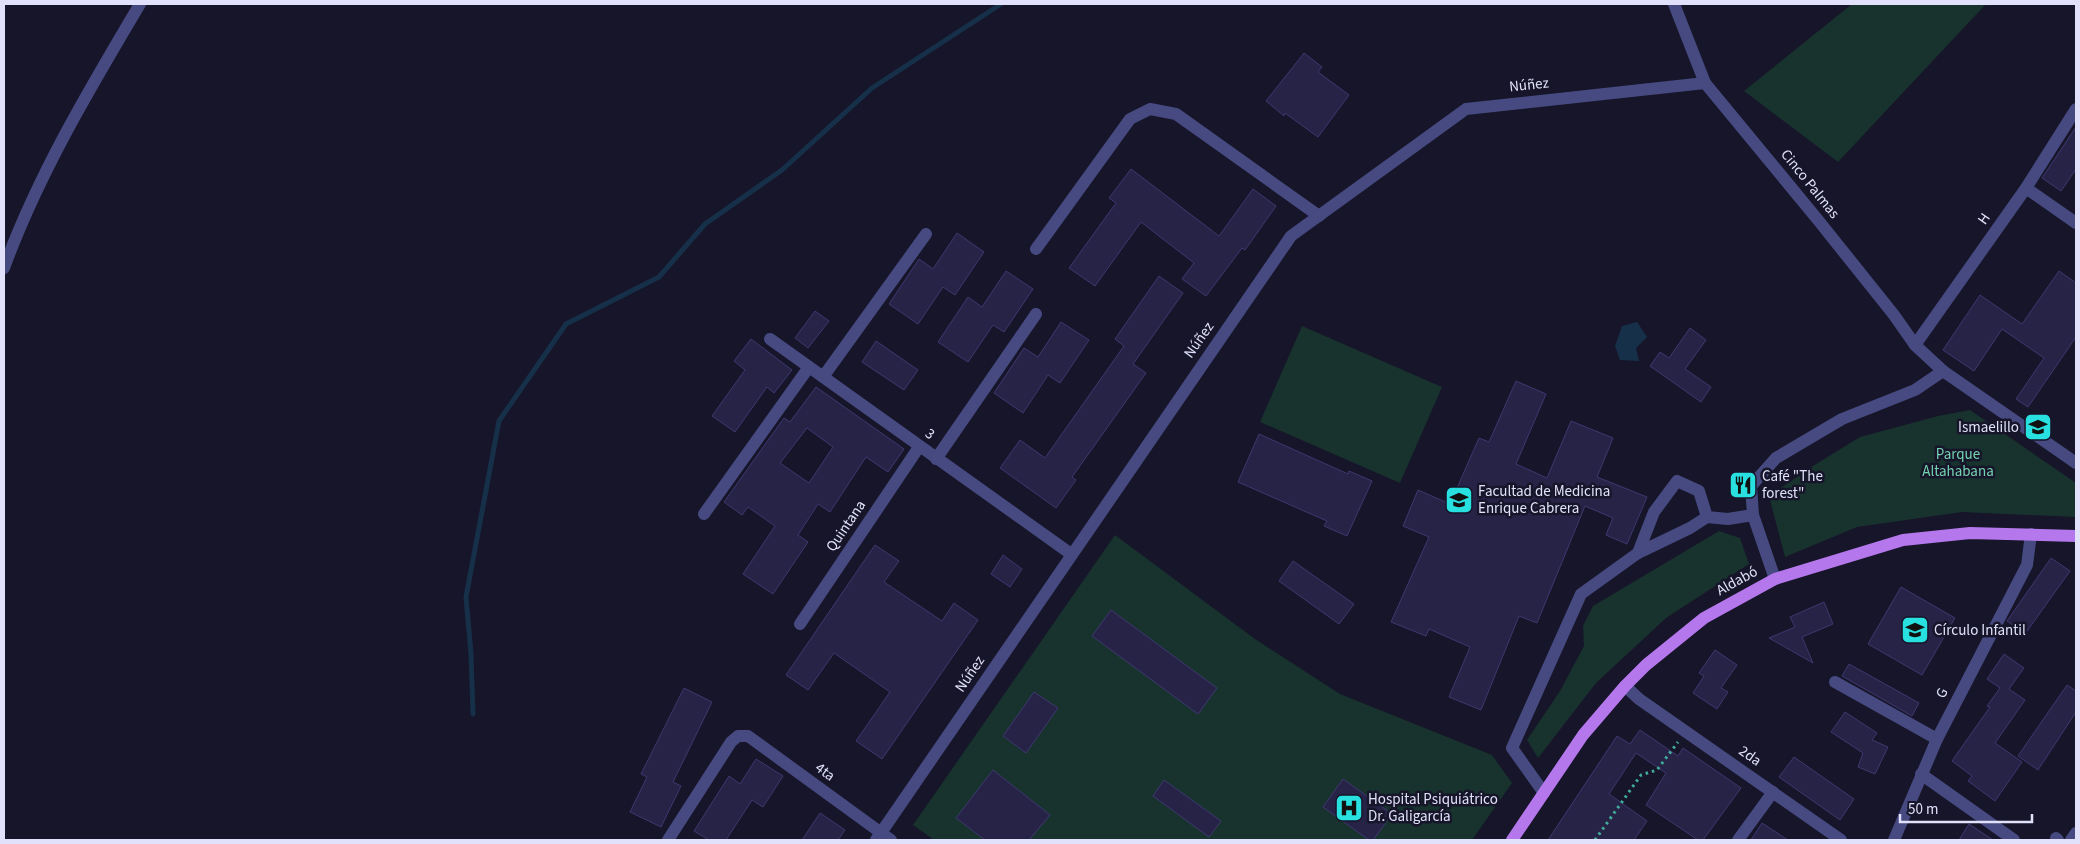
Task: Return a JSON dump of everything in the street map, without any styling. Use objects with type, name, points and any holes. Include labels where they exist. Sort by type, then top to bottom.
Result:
[{"type":"main road","name":"Aldabó","points":[[1512,840],[1583,735],[1625,686],[1646,665],[1704,618],[1775,579],[1903,540],[1970,533],[2076,536]]},
{"type":"street","points":[[4,268],[19,226],[54,158],[94,82],[140,4]]},
{"type":"street","name":"Cinco Palmas","points":[[1674,4],[1705,82],[1894,315],[1915,345],[1943,371],[2076,463]]},
{"type":"street","name":"Núñez","points":[[883,838],[1071,554],[1291,236],[1466,108],[1705,82]]},
{"type":"street","points":[[1036,249],[1130,119],[1150,109],[1176,114],[1319,216]]},
{"type":"street","name":"H","points":[[1915,345],[2026,188],[2076,109]]},
{"type":"street","points":[[2026,188],[2076,224]]},
{"type":"street","points":[[823,377],[926,234]]},
{"type":"street","points":[[936,459],[1036,314]]},
{"type":"street","name":"3","points":[[770,339],[1071,554]]},
{"type":"street","points":[[704,514],[809,367]]},
{"type":"street","points":[[1775,579],[1753,515],[1751,486],[1776,458],[1842,419],[1915,390],[1943,371]]},
{"type":"street","name":"Quintana","points":[[800,624],[919,447]]},
{"type":"street","points":[[1638,553],[1654,512],[1677,481],[1699,491],[1707,517]]},
{"type":"street","points":[[1544,793],[1512,748],[1581,594],[1638,553],[1690,528],[1707,517],[1728,519],[1753,515]]},
{"type":"street","name":"G","points":[[1894,840],[1937,739],[2027,565],[2031,534]]},
{"type":"street","points":[[1835,682],[1937,739]]},
{"type":"street","name":"2da","points":[[1625,686],[1639,699],[1730,759],[1841,840]]},
{"type":"street","name":"4ta","points":[[668,840],[731,742],[738,736],[748,736],[883,838]]},
{"type":"street","points":[[1922,774],[2014,840]]},
{"type":"street","points":[[1738,840],[1773,792]]},
{"type":"street","points":[[2071,840],[2076,833]]},
{"type":"path","points":[[1595,840],[1640,774],[1657,770],[1684,735]]},
{"type":"green space","points":[[1852,4],[1986,4],[1838,162],[1744,91]]},
{"type":"green space","points":[[1302,326],[1442,387],[1400,483],[1260,422]]},
{"type":"green space","name":"Parque Altahabana","points":[[1970,410],[2076,483],[2076,517],[1962,512],[1857,527],[1785,557],[1769,496],[1860,437],[1938,416]]},
{"type":"green space","points":[[1719,531],[1740,538],[1749,564],[1666,618],[1596,683],[1538,758],[1527,740],[1560,691],[1584,646],[1583,626],[1593,606]]},
{"type":"green space","points":[[1115,535],[1255,639],[1340,694],[1492,755],[1512,783],[1472,840],[934,840],[913,825]]},
{"type":"water","points":[[1637,322],[1647,337],[1636,348],[1639,361],[1620,360],[1615,346],[1622,326]]},
{"type":"building","points":[[1304,53],[1322,67],[1318,72],[1349,95],[1318,137],[1285,113],[1284,116],[1266,101]]},
{"type":"building","points":[[2076,127],[2076,169],[2061,191],[2042,178]]},
{"type":"building","points":[[1131,169],[1219,236],[1253,189],[1276,206],[1245,250],[1242,248],[1206,296],[1182,279],[1194,263],[1141,222],[1095,286],[1069,268],[1116,203],[1109,198]]},
{"type":"building","points":[[957,233],[984,252],[955,295],[943,287],[918,324],[889,304],[919,259],[933,269]]},
{"type":"building","points":[[1006,271],[1033,289],[1004,332],[993,325],[968,362],[938,342],[968,297],[982,307]]},
{"type":"building","points":[[2059,271],[2076,283],[2076,337],[2028,407],[2016,399],[2044,358],[2002,329],[1974,371],[1943,350],[1980,295],[2022,324]]},
{"type":"building","points":[[1159,276],[1183,293],[1133,364],[1146,373],[1072,477],[1076,480],[1056,508],[1000,468],[1020,440],[1045,458],[1124,346],[1115,339]]},
{"type":"building","points":[[815,311],[829,321],[808,348],[795,338]]},
{"type":"building","points":[[1061,322],[1089,340],[1060,383],[1048,375],[1023,413],[994,393],[1024,348],[1038,357]]},
{"type":"building","points":[[1690,328],[1706,340],[1685,369],[1711,387],[1701,402],[1650,366],[1660,352],[1669,358]]},
{"type":"building","points":[[751,339],[792,370],[774,393],[767,387],[735,432],[712,416],[745,370],[734,361]]},
{"type":"building","points":[[876,341],[918,370],[904,390],[862,362]]},
{"type":"building","points":[[1516,381],[1546,394],[1516,464],[1547,478],[1571,421],[1613,438],[1597,477],[1647,497],[1627,544],[1606,535],[1613,518],[1585,506],[1537,623],[1519,616],[1481,710],[1449,697],[1470,647],[1429,629],[1426,636],[1391,622],[1429,537],[1403,526],[1418,490],[1450,504],[1479,438],[1489,442]]},
{"type":"building","points":[[816,387],[904,449],[888,472],[866,457],[830,512],[818,504],[798,535],[808,542],[773,594],[743,574],[775,526],[748,507],[742,515],[724,502],[784,418],[790,422]],"holes":[[[807,428],[833,447],[809,483],[780,463]]]},
{"type":"building","points":[[1259,434],[1348,474],[1349,471],[1372,481],[1347,536],[1324,526],[1327,521],[1238,482]]},
{"type":"building","points":[[875,545],[899,561],[884,582],[942,621],[954,603],[978,620],[882,759],[856,741],[890,692],[834,653],[808,690],[786,675]]},
{"type":"building","points":[[1003,555],[1022,569],[1010,587],[991,574]]},
{"type":"building","points":[[2051,558],[2070,571],[2025,634],[2007,621]]},
{"type":"building","points":[[1293,561],[1354,604],[1339,624],[1279,581]]},
{"type":"building","points":[[1901,587],[1955,618],[1922,675],[1868,644]]},
{"type":"building","points":[[1824,602],[1833,624],[1802,637],[1813,663],[1769,638],[1795,627],[1790,617]]},
{"type":"building","points":[[1111,610],[1217,688],[1198,714],[1092,636]]},
{"type":"building","points":[[1715,650],[1737,665],[1721,688],[1728,692],[1717,709],[1693,693],[1704,676],[1699,673]]},
{"type":"building","points":[[2004,654],[2024,668],[2009,689],[2025,700],[1995,743],[2022,762],[1995,801],[1968,781],[1972,776],[1952,761],[1990,707],[1987,706],[2000,688],[1987,679]]},
{"type":"building","points":[[1849,664],[1919,703],[1912,716],[1842,676]]},
{"type":"building","points":[[2067,685],[2076,691],[2076,712],[2038,770],[2018,756]]},
{"type":"building","points":[[684,688],[712,702],[673,782],[681,786],[661,827],[630,812],[647,777],[641,774]]},
{"type":"building","points":[[1034,692],[1058,708],[1026,753],[1003,736]]},
{"type":"building","points":[[1845,712],[1877,733],[1872,740],[1888,747],[1875,774],[1858,767],[1863,753],[1831,732]]},
{"type":"building","points":[[1640,730],[1678,756],[1683,748],[1741,788],[1703,840],[1698,840],[1646,805],[1666,773],[1636,753],[1609,794],[1647,821],[1634,840],[1548,840],[1617,736],[1630,744]]},
{"type":"building","points":[[1794,757],[1854,799],[1840,820],[1779,777]]},
{"type":"building","points":[[756,759],[783,776],[763,807],[752,800],[726,840],[709,840],[694,831],[729,776],[740,784]]},
{"type":"building","points":[[993,770],[1050,815],[1029,840],[985,840],[956,818]]},
{"type":"building","points":[[1343,779],[1392,814],[1373,840],[1369,840],[1323,807]]},
{"type":"building","points":[[1164,780],[1221,821],[1209,837],[1153,796]]},
{"type":"building","points":[[820,813],[845,830],[838,840],[802,840]]},
{"type":"building","points":[[1762,823],[1788,840],[1751,840]]},
{"type":"building","points":[[1969,824],[1993,840],[1959,840]]},
{"type":"waterway","points":[[473,714],[471,654],[466,597],[499,421],[566,324],[659,277],[705,224],[782,170],[872,88],[1001,4]]},
{"type":"place","name":"Ismaelillo","points":[[2038,427]]},
{"type":"place","name":"Café \"The forest\"","points":[[1743,485]]},
{"type":"place","name":"Facultad de Medicina Enrique Cabrera","points":[[1459,500]]},
{"type":"place","name":"Círculo Infantil","points":[[1915,630]]},
{"type":"place","name":"Hospital Psiquiátrico Dr. Galigarcía","points":[[1349,808]]}]
